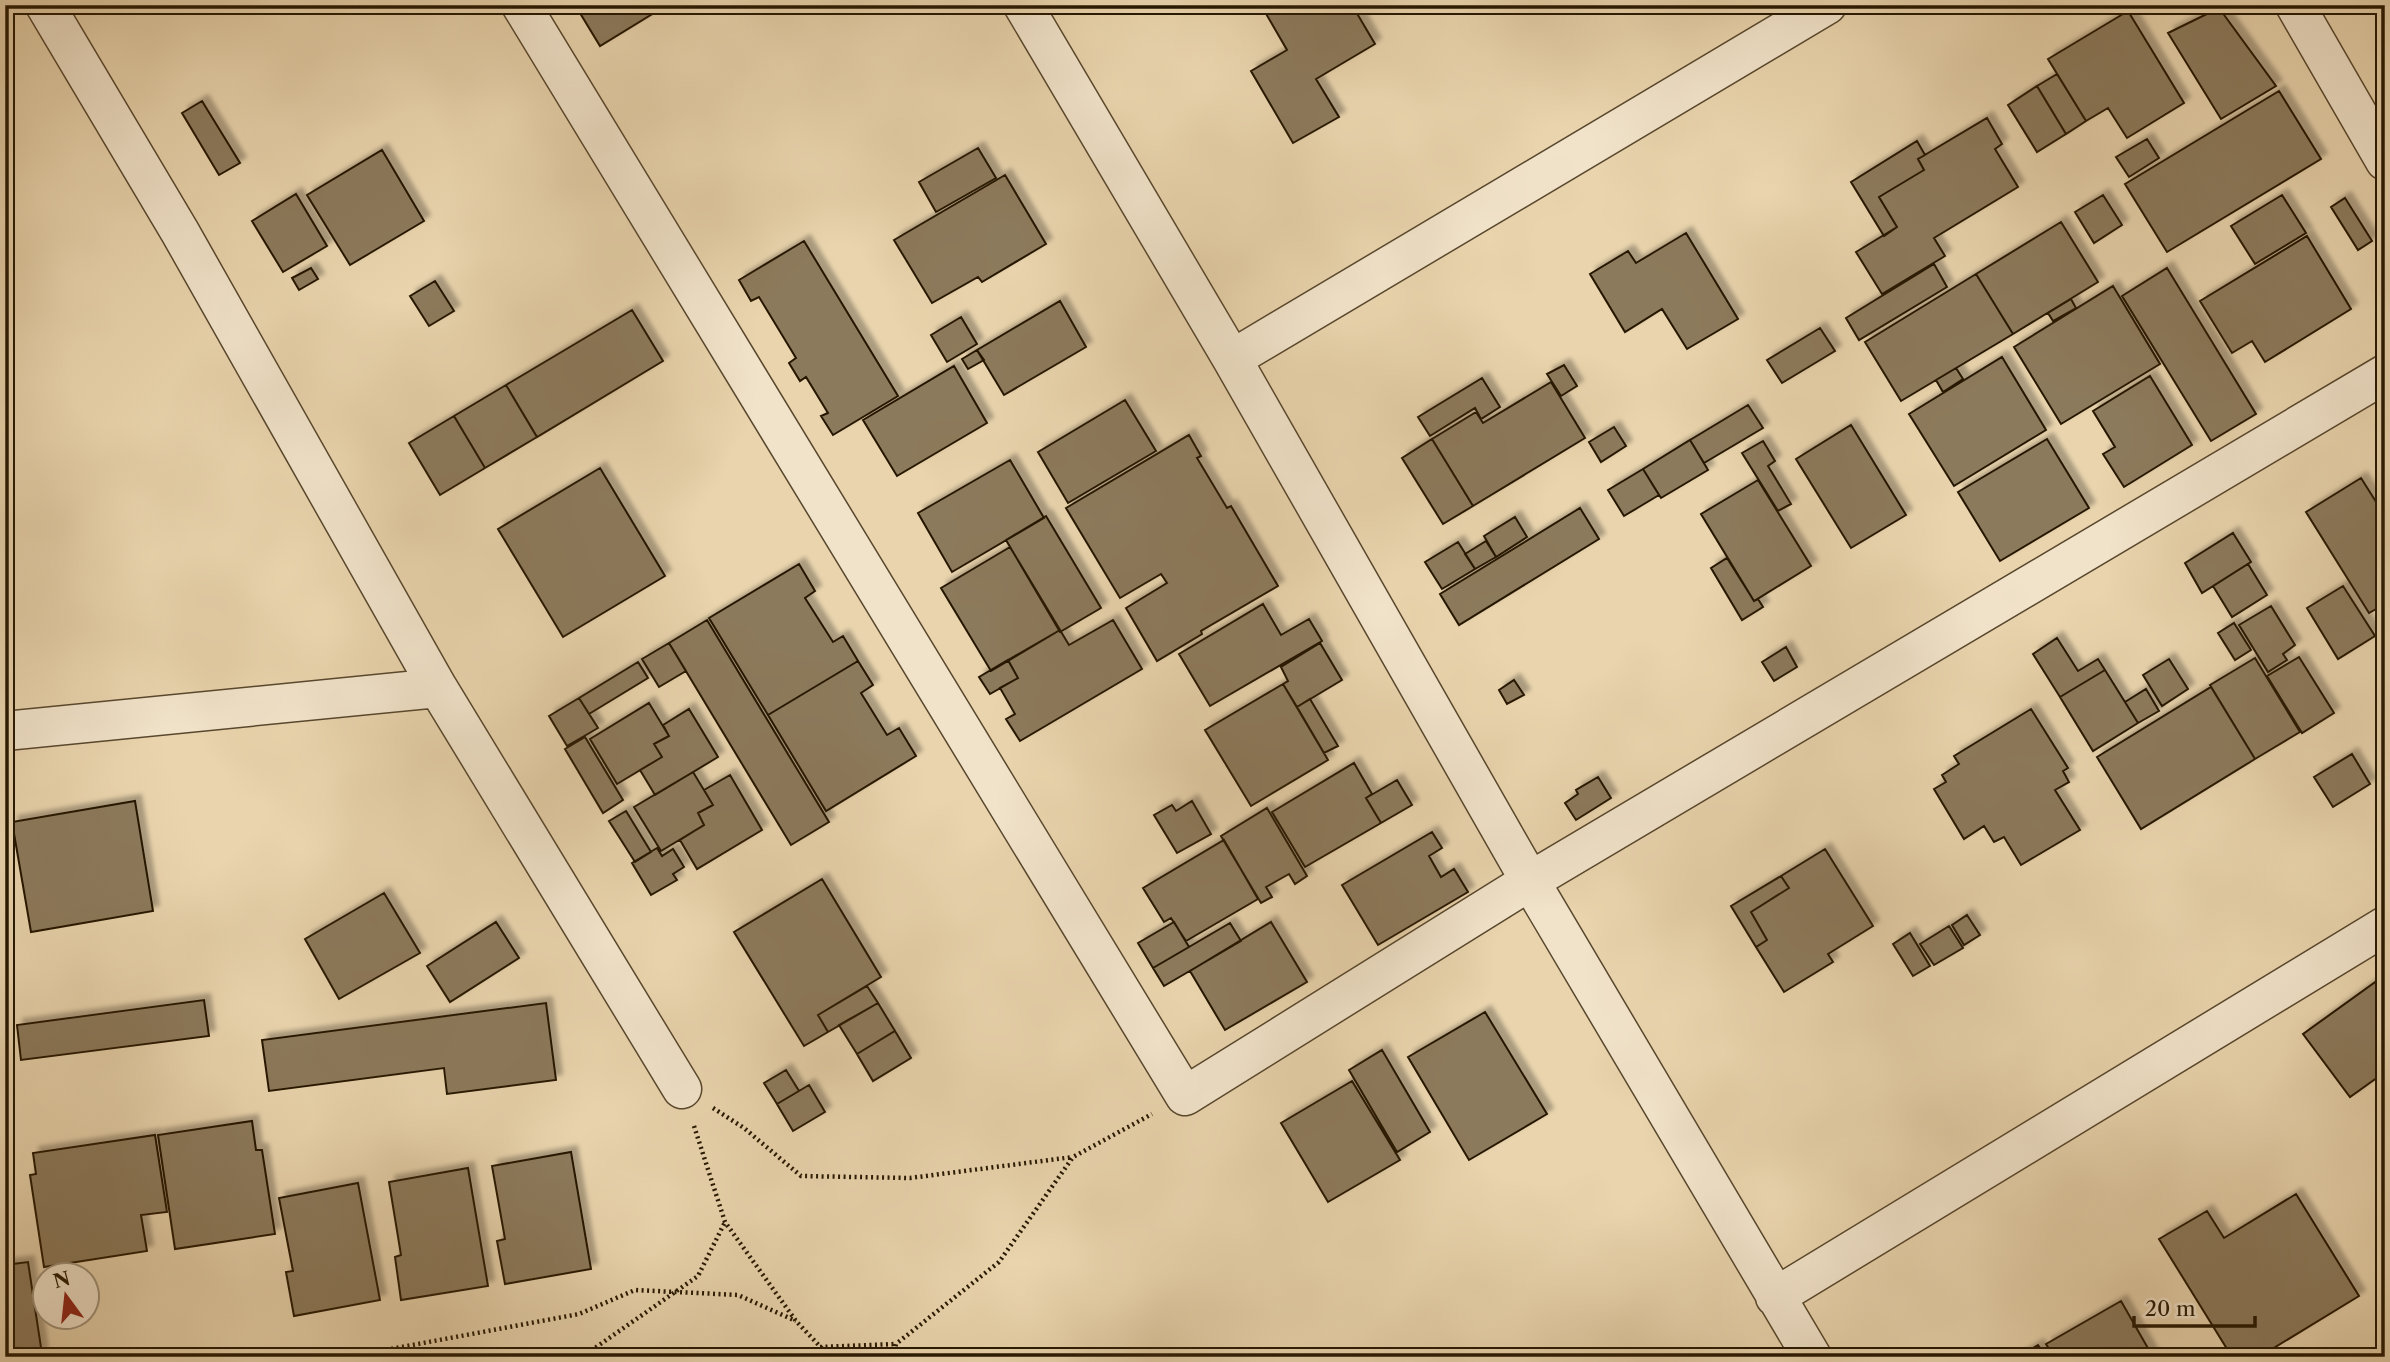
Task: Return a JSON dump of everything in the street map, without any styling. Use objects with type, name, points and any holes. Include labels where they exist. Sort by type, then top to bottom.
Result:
[{"type":"street","points":[[45,5],[180,232],[438,688],[682,1088]]},
{"type":"street","points":[[521,5],[1185,1096],[1530,881],[2385,374]]},
{"type":"street","points":[[1023,5],[1232,359],[1530,881],[1812,1357]]},
{"type":"street","points":[[1232,359],[1826,5]]},
{"type":"street","points":[[2295,5],[2385,161]]},
{"type":"street","points":[[5,731],[438,688]]},
{"type":"street","points":[[1775,1297],[2385,926]]},
{"type":"path","points":[[682,1088],[744,1128],[801,1176],[910,1178],[1073,1157],[1185,1096]]},
{"type":"path","points":[[682,1088],[724,1222],[796,1321],[830,1357]]},
{"type":"path","points":[[820,1347],[896,1344],[999,1262],[1073,1157]]},
{"type":"path","points":[[582,1357],[698,1276],[724,1222]]},
{"type":"path","points":[[348,1357],[579,1314],[635,1290],[674,1294],[738,1295],[796,1321]]},
{"type":"path","points":[[893,1357],[896,1344]]},
{"type":"building","points":[[594,5],[667,5],[600,46],[580,13]]},
{"type":"building","points":[[1261,5],[1352,5],[1375,44],[1316,79],[1339,117],[1293,143],[1251,71],[1287,50]]},
{"type":"building","points":[[2219,8],[2276,86],[2221,119],[2168,33]]},
{"type":"building","points":[[2128,11],[2184,103],[2127,138],[2108,108],[2086,121],[2048,59]]},
{"type":"building","points":[[2057,74],[2086,121],[2066,134],[2037,86]]},
{"type":"building","points":[[2037,86],[2066,134],[2037,152],[2008,105]]},
{"type":"building","points":[[2279,91],[2321,159],[2167,252],[2125,184]]},
{"type":"building","points":[[202,101],[240,163],[219,175],[182,113]]},
{"type":"building","points":[[1987,118],[2002,144],[1995,149],[2018,187],[1934,238],[1945,256],[1882,294],[1856,252],[1897,227],[1879,197],[1924,170],[1918,159]]},
{"type":"building","points":[[2147,139],[2159,158],[2129,177],[2116,157]]},
{"type":"building","points":[[1917,141],[1925,155],[1918,159],[1924,170],[1879,197],[1897,227],[1884,236],[1851,182]]},
{"type":"building","points":[[978,148],[996,178],[936,212],[919,182]]},
{"type":"building","points":[[382,150],[424,221],[350,265],[307,195]]},
{"type":"building","points":[[1005,175],[1046,244],[982,282],[978,277],[932,303],[894,240]]},
{"type":"building","points":[[296,194],[327,246],[283,272],[252,221]]},
{"type":"building","points":[[2103,195],[2122,225],[2094,243],[2075,212]]},
{"type":"building","points":[[2282,195],[2306,233],[2255,264],[2231,226]]},
{"type":"building","points":[[2345,198],[2372,241],[2358,250],[2331,207]]},
{"type":"building","points":[[2061,222],[2098,282],[2013,334],[1976,274]]},
{"type":"building","points":[[1686,233],[1738,319],[1687,349],[1662,309],[1625,332],[1590,274],[1628,251],[1636,263]]},
{"type":"building","points":[[2307,236],[2351,309],[2265,362],[2252,341],[2232,353],[2200,301]]},
{"type":"building","points":[[804,241],[898,396],[833,435],[821,416],[828,413],[806,377],[800,381],[789,363],[796,358],[759,297],[751,301],[739,280]]},
{"type":"building","points":[[1934,264],[1947,287],[1859,340],[1846,318]]},
{"type":"building","points":[[311,268],[318,279],[299,290],[292,278]]},
{"type":"building","points":[[2167,268],[2256,414],[2211,441],[2122,296]]},
{"type":"building","points":[[1976,274],[2013,334],[1901,401],[1865,342]]},
{"type":"building","points":[[435,281],[454,311],[429,326],[410,296]]},
{"type":"building","points":[[2113,286],[2160,364],[2061,424],[2014,347]]},
{"type":"building","points":[[2071,299],[2076,308],[2053,321],[2048,313]]},
{"type":"building","points":[[1060,301],[1086,347],[1004,395],[977,350]]},
{"type":"building","points":[[632,310],[663,361],[537,437],[506,385]]},
{"type":"building","points":[[961,317],[977,344],[947,362],[931,335]]},
{"type":"building","points":[[1820,328],[1835,351],[1782,383],[1767,360]]},
{"type":"building","points":[[977,350],[984,360],[968,369],[962,359]]},
{"type":"building","points":[[2002,357],[2046,430],[1954,486],[1909,414]]},
{"type":"building","points":[[1564,365],[1577,386],[1561,396],[1547,374]]},
{"type":"building","points":[[954,366],[987,423],[897,476],[863,420]]},
{"type":"building","points":[[1956,368],[1963,379],[1943,392],[1936,380]]},
{"type":"building","points":[[2150,376],[2192,445],[2124,487],[2103,454],[2115,447],[2093,411]]},
{"type":"building","points":[[1482,378],[1500,407],[1481,419],[1475,408],[1430,436],[1418,417]]},
{"type":"building","points":[[1551,382],[1585,438],[1473,506],[1432,439],[1476,412],[1483,423]]},
{"type":"building","points":[[506,385],[537,437],[485,468],[454,416]]},
{"type":"building","points":[[1125,400],[1156,451],[1068,503],[1038,452]]},
{"type":"building","points":[[1748,405],[1763,428],[1704,463],[1690,440]]},
{"type":"building","points":[[454,416],[485,468],[440,495],[409,443]]},
{"type":"building","points":[[1851,425],[1906,515],[1851,548],[1796,459]]},
{"type":"building","points":[[1614,427],[1626,446],[1601,462],[1589,442]]},
{"type":"building","points":[[1189,435],[1201,456],[1197,458],[1227,508],[1231,506],[1278,586],[1201,631],[1202,634],[1157,661],[1126,608],[1167,583],[1161,574],[1120,598],[1066,508]]},
{"type":"building","points":[[1432,439],[1473,506],[1443,524],[1402,458]]},
{"type":"building","points":[[2047,439],[2089,508],[2000,561],[1958,492]]},
{"type":"building","points":[[1690,440],[1708,470],[1661,498],[1643,469]]},
{"type":"building","points":[[1763,441],[1775,461],[1768,466],[1791,504],[1778,511],[1742,453]]},
{"type":"building","points":[[1010,460],[1044,518],[952,572],[918,513]]},
{"type":"building","points":[[600,468],[665,576],[563,637],[498,529]]},
{"type":"building","points":[[1643,469],[1659,495],[1624,516],[1608,490]]},
{"type":"building","points":[[2361,478],[2385,516],[2385,604],[2369,613],[2306,512]]},
{"type":"building","points":[[1758,480],[1811,566],[1754,601],[1701,514]]},
{"type":"building","points":[[1580,508],[1599,539],[1459,625],[1440,594]]},
{"type":"building","points":[[1046,516],[1101,608],[1060,632],[1006,540]]},
{"type":"building","points":[[1515,517],[1527,537],[1496,557],[1484,536]]},
{"type":"building","points":[[2233,533],[2251,562],[2202,593],[2185,563]]},
{"type":"building","points":[[1486,541],[1496,557],[1475,569],[1465,554]]},
{"type":"building","points":[[1458,542],[1475,569],[1442,589],[1425,562]]},
{"type":"building","points":[[1010,547],[1060,630],[991,671],[941,588]]},
{"type":"building","points":[[1727,558],[1754,601],[1758,599],[1763,607],[1742,620],[1711,568]]},
{"type":"building","points":[[799,564],[815,591],[805,598],[833,642],[843,636],[858,661],[768,715],[709,618]]},
{"type":"building","points":[[2248,564],[2267,595],[2232,617],[2213,586]]},
{"type":"building","points":[[2343,586],[2375,636],[2338,659],[2307,608]]},
{"type":"building","points":[[1263,604],[1281,635],[1309,619],[1322,641],[1210,706],[1179,654]]},
{"type":"building","points":[[2271,606],[2295,645],[2283,654],[2287,660],[2268,672],[2239,625]]},
{"type":"building","points":[[707,620],[829,822],[791,845],[669,643]]},
{"type":"building","points":[[1113,620],[1142,669],[1020,741],[1006,719],[1015,714],[1000,688],[1018,678],[1008,660],[1060,630],[1069,645]]},
{"type":"building","points":[[2234,623],[2251,650],[2235,660],[2218,633]]},
{"type":"building","points":[[2057,638],[2078,671],[2098,659],[2105,670],[2060,697],[2033,654]]},
{"type":"building","points":[[669,643],[686,671],[659,687],[642,659]]},
{"type":"building","points":[[1320,643],[1342,680],[1297,707],[1283,684],[1288,681],[1281,667]]},
{"type":"building","points":[[1786,647],[1797,667],[1774,681],[1762,662]]},
{"type":"building","points":[[2299,657],[2334,713],[2302,733],[2267,676]]},
{"type":"building","points":[[2255,658],[2300,732],[2255,759],[2210,685]]},
{"type":"building","points":[[2169,659],[2188,689],[2162,706],[2143,675]]},
{"type":"building","points":[[1008,660],[1018,678],[990,694],[979,677]]},
{"type":"building","points":[[858,661],[873,685],[861,693],[887,735],[899,728],[916,756],[826,811],[768,715]]},
{"type":"building","points":[[638,662],[648,678],[589,714],[579,698]]},
{"type":"building","points":[[2105,670],[2138,723],[2093,751],[2060,697]]},
{"type":"building","points":[[1514,680],[1524,695],[1507,704],[1499,690]]},
{"type":"building","points":[[1283,684],[1328,760],[1251,806],[1205,730]]},
{"type":"building","points":[[2211,687],[2255,759],[2141,829],[2097,757]]},
{"type":"building","points":[[2146,689],[2159,711],[2138,723],[2125,702]]},
{"type":"building","points":[[579,698],[598,728],[567,746],[549,716]]},
{"type":"building","points":[[1310,699],[1338,746],[1324,753],[1297,707]]},
{"type":"building","points":[[649,703],[669,736],[654,744],[662,757],[617,784],[590,739]]},
{"type":"building","points":[[689,709],[718,757],[655,795],[640,770],[662,757],[654,744],[669,736],[663,725]]},
{"type":"building","points":[[2031,709],[2068,768],[2063,771],[2069,782],[2055,790],[2080,830],[2021,865],[2004,837],[1994,842],[1984,826],[1964,839],[1934,789],[1946,782],[1942,775],[1959,764],[1954,756]]},
{"type":"building","points":[[585,737],[623,800],[603,813],[565,749]]},
{"type":"building","points":[[2352,754],[2370,784],[2333,807],[2314,777]]},
{"type":"building","points":[[1354,763],[1372,794],[1366,798],[1381,823],[1305,867],[1272,812]]},
{"type":"building","points":[[693,772],[713,805],[698,813],[704,825],[661,851],[634,807]]},
{"type":"building","points":[[730,775],[762,830],[697,869],[680,840],[704,825],[698,813],[713,805],[704,790]]},
{"type":"building","points":[[1598,777],[1611,798],[1576,820],[1565,803],[1578,794],[1576,790]]},
{"type":"building","points":[[1397,780],[1412,805],[1381,823],[1366,798]]},
{"type":"building","points":[[135,801],[153,911],[31,932],[12,822]]},
{"type":"building","points":[[1192,801],[1211,834],[1177,853],[1154,815],[1172,805],[1176,811]]},
{"type":"building","points":[[1267,808],[1307,876],[1295,884],[1289,874],[1266,887],[1272,897],[1261,903],[1221,836]]},
{"type":"building","points":[[626,811],[651,852],[635,862],[609,821]]},
{"type":"building","points":[[1432,832],[1442,848],[1429,856],[1441,877],[1454,869],[1468,892],[1378,945],[1342,885]]},
{"type":"building","points":[[1224,840],[1258,899],[1186,941],[1171,918],[1164,922],[1143,888]]},
{"type":"building","points":[[657,848],[662,856],[673,849],[684,867],[673,874],[677,880],[651,895],[632,863]]},
{"type":"building","points":[[1825,849],[1873,926],[1828,954],[1833,962],[1784,992],[1756,947],[1767,940],[1751,912],[1789,888],[1781,876]]},
{"type":"building","points":[[1781,876],[1789,888],[1751,912],[1767,940],[1756,947],[1731,906]]},
{"type":"building","points":[[822,879],[881,977],[818,1015],[828,1032],[804,1046],[734,932]]},
{"type":"building","points":[[384,893],[420,953],[339,999],[305,939]]},
{"type":"building","points":[[1967,915],[1980,935],[1964,945],[1952,925]]},
{"type":"building","points":[[496,922],[519,958],[450,1002],[427,966]]},
{"type":"building","points":[[1174,922],[1189,947],[1153,968],[1138,943]]},
{"type":"building","points":[[1271,922],[1307,982],[1225,1030],[1190,971]]},
{"type":"building","points":[[1230,923],[1241,941],[1164,986],[1153,968]]},
{"type":"building","points":[[1949,926],[1963,948],[1934,965],[1920,944]]},
{"type":"building","points":[[1910,933],[1930,966],[1913,976],[1893,944]]},
{"type":"building","points":[[2385,975],[2385,1072],[2350,1097],[2303,1034]]},
{"type":"building","points":[[867,986],[878,1003],[828,1032],[818,1015]]},
{"type":"building","points":[[204,1000],[209,1036],[21,1060],[17,1025]]},
{"type":"building","points":[[546,1003],[556,1080],[447,1094],[444,1068],[269,1091],[262,1040]]},
{"type":"building","points":[[878,1003],[895,1031],[857,1054],[839,1025]]},
{"type":"building","points":[[1485,1012],[1547,1114],[1469,1160],[1408,1057]]},
{"type":"building","points":[[895,1031],[911,1058],[873,1081],[857,1054]]},
{"type":"building","points":[[1382,1050],[1430,1132],[1397,1152],[1349,1070]]},
{"type":"building","points":[[786,1070],[799,1091],[777,1104],[764,1083]]},
{"type":"building","points":[[1352,1081],[1400,1160],[1328,1202],[1281,1123]]},
{"type":"building","points":[[809,1085],[825,1112],[793,1131],[777,1104]]},
{"type":"building","points":[[252,1121],[256,1150],[262,1150],[275,1234],[175,1249],[158,1135]]},
{"type":"building","points":[[155,1135],[167,1212],[141,1215],[147,1251],[89,1260],[43,1260],[30,1175],[36,1174],[33,1153]]},
{"type":"building","points":[[571,1152],[591,1269],[505,1284],[497,1241],[505,1239],[492,1166]]},
{"type":"building","points":[[468,1168],[488,1286],[401,1300],[395,1257],[401,1255],[389,1182]]},
{"type":"building","points":[[358,1183],[380,1300],[294,1316],[286,1272],[293,1271],[279,1198]]},
{"type":"building","points":[[2296,1194],[2359,1296],[2259,1357],[2232,1357],[2159,1239],[2207,1211],[2224,1238]]},
{"type":"building","points":[[28,1262],[32,1288],[32,1330],[38,1330],[42,1354],[19,1357],[17,1348],[5,1350],[5,1265]]},
{"type":"building","points":[[2121,1301],[2153,1357],[2054,1357],[2046,1344]]},
{"type":"building","points":[[2038,1345],[2046,1357],[2018,1357]]}]
